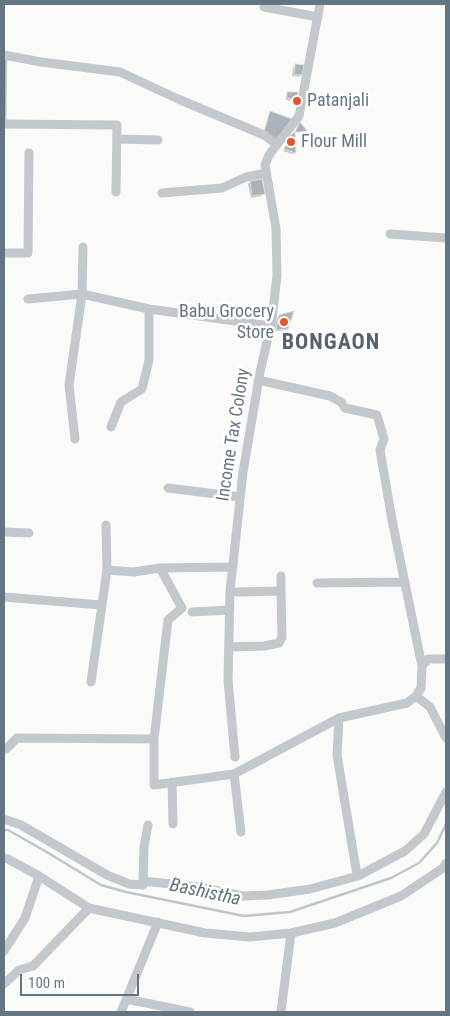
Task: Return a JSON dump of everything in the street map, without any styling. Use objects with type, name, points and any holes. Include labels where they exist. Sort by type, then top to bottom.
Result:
[{"type":"street","name":"Income Tax Colony","points":[[234,757],[228,680],[233,567],[240,497],[258,380],[271,326],[277,275],[276,229],[265,166],[268,156],[299,116],[320,4]]},
{"type":"street","points":[[264,7],[318,17]]},
{"type":"street","points":[[4,55],[41,62],[120,72],[264,135],[277,145]]},
{"type":"street","points":[[4,124],[117,125],[116,192]]},
{"type":"street","points":[[117,138],[158,140]]},
{"type":"street","points":[[4,253],[28,254],[29,152]]},
{"type":"street","points":[[162,193],[222,188],[246,177],[266,173]]},
{"type":"street","points":[[390,234],[446,238]]},
{"type":"street","points":[[75,439],[69,385],[82,294],[83,247]]},
{"type":"street","points":[[28,299],[82,294],[149,309],[271,326]]},
{"type":"street","points":[[111,427],[121,402],[142,389],[149,360],[149,309]]},
{"type":"street","points":[[160,568],[182,608],[168,620],[154,739],[154,785],[234,774],[339,718],[407,703],[422,688],[422,666],[404,582],[380,450],[384,439],[377,415],[345,408],[341,402],[330,396],[258,380]]},
{"type":"street","points":[[168,488],[240,497]]},
{"type":"street","points":[[91,682],[107,570],[106,525]]},
{"type":"street","points":[[4,532],[29,533]]},
{"type":"street","points":[[107,570],[134,572],[160,568],[233,567]]},
{"type":"street","points":[[229,646],[264,646],[279,643],[282,637],[281,576]]},
{"type":"street","points":[[317,582],[404,582]]},
{"type":"street","points":[[238,592],[281,591]]},
{"type":"street","points":[[4,598],[101,605]]},
{"type":"street","points":[[192,612],[230,610]]},
{"type":"street","points":[[422,666],[428,659],[446,660]]},
{"type":"street","points":[[416,696],[430,707],[446,738]]},
{"type":"street","points":[[339,718],[337,755],[358,876]]},
{"type":"street","points":[[4,749],[18,738],[154,739]]},
{"type":"street","points":[[234,774],[241,832]]},
{"type":"street","points":[[172,782],[173,824]]},
{"type":"street","points":[[143,881],[200,887],[243,896],[268,895],[310,888],[358,876],[405,851],[424,834],[446,792]]},
{"type":"street","points":[[4,819],[21,825],[107,875],[129,884],[143,885],[144,847],[148,825]]},
{"type":"street","points":[[4,858],[39,876],[89,908],[205,933],[250,937],[291,933],[335,922],[401,896],[443,868],[446,863]]},
{"type":"street","points":[[4,951],[25,918],[39,876]]},
{"type":"street","points":[[4,984],[18,970],[33,966],[89,908]]},
{"type":"street","points":[[121,1012],[158,922]]},
{"type":"street","points":[[281,1012],[291,933]]},
{"type":"street","points":[[126,999],[190,1012]]},
{"type":"building","points":[[4,55],[7,56],[6,123],[4,124]]},
{"type":"building","points":[[295,64],[304,65],[302,75],[294,75]]},
{"type":"building","points":[[287,92],[298,92],[296,100],[287,98]]},
{"type":"building","points":[[270,111],[292,119],[277,142],[264,132]]},
{"type":"building","points":[[300,122],[308,132],[295,132]]},
{"type":"building","name":"Flour Mill","points":[[295,132],[296,153],[284,149],[291,135]]},
{"type":"building","points":[[262,179],[265,194],[252,196],[250,181]]},
{"type":"building","name":"Babu Grocery Store","points":[[294,311],[288,329],[276,330],[279,315]]},
{"type":"waterway","name":"Bashistha","points":[[4,830],[8,830],[101,885],[126,892],[244,916],[290,912],[391,878],[419,863],[437,843],[446,824]]},
{"type":"place","name":"Patanjali","points":[[297,101]]},
{"type":"place","name":"Flour Mill","points":[[291,142]]},
{"type":"place","name":"Babu Grocery Store","points":[[284,322]]},
{"type":"district","name":"BONGAON","points":[[331,343]]}]
